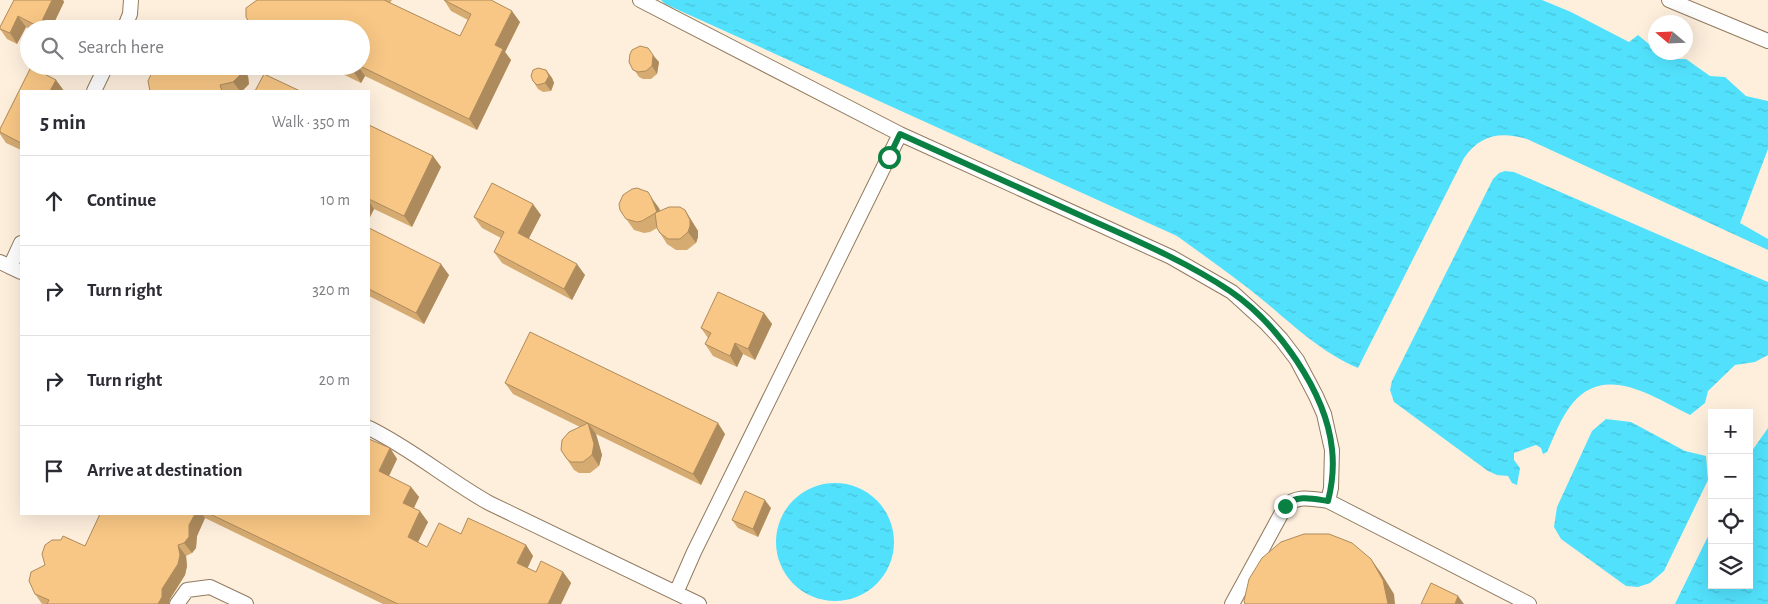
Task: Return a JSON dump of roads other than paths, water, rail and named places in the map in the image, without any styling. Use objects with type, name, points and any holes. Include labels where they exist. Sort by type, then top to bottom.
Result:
[{"type":"street","points":[[128,20],[131,0]]},
{"type":"street","points":[[640,0],[900,134],[1171,257],[1238,297],[1281,339],[1297,360],[1324,414],[1332,450],[1331,488],[1328,501]]},
{"type":"street","points":[[1669,0],[1768,41]]},
{"type":"street","points":[[94,90],[102,75]]},
{"type":"street","points":[[676,593],[900,134]]},
{"type":"street","points":[[10,267],[20,245]]},
{"type":"street","points":[[370,429],[489,503],[699,604]]},
{"type":"street","points":[[1232,604],[1280,514],[1288,503],[1300,498],[1328,501],[1529,604]]},
{"type":"street","points":[[177,604],[186,590],[210,587],[246,604]]},
{"type":"water","points":[[661,0],[1542,0],[1571,12],[1629,42],[1638,35],[1648,43],[1648,60],[1687,60],[1710,76],[1725,77],[1746,96],[1768,101],[1768,149],[1740,223],[1768,239],[1768,250],[1527,139],[1508,135],[1491,137],[1477,144],[1464,158],[1358,368],[1320,347],[1243,284],[1177,236],[665,4]]},
{"type":"water","points":[[1505,171],[1514,172],[1768,282],[1768,355],[1755,362],[1735,365],[1708,391],[1705,403],[1690,415],[1630,387],[1599,386],[1585,392],[1568,409],[1547,452],[1543,454],[1541,448],[1536,445],[1514,453],[1514,460],[1520,468],[1517,485],[1512,483],[1508,476],[1497,475],[1488,471],[1394,402],[1390,390],[1392,381],[1493,179],[1499,173]]},
{"type":"water","points":[[1606,419],[1631,422],[1685,451],[1706,456],[1708,480],[1664,571],[1650,583],[1638,587],[1626,586],[1561,539],[1554,527],[1557,507],[1592,431]]},
{"type":"water","points":[[1768,428],[1768,604],[1675,604],[1708,536],[1708,589],[1753,589],[1753,449]]},
{"type":"water","points":[[835,483],[858,487],[877,500],[890,519],[894,542],[890,565],[877,584],[858,597],[835,601],[812,597],[793,584],[780,565],[776,542],[780,519],[793,500],[812,487]]}]
